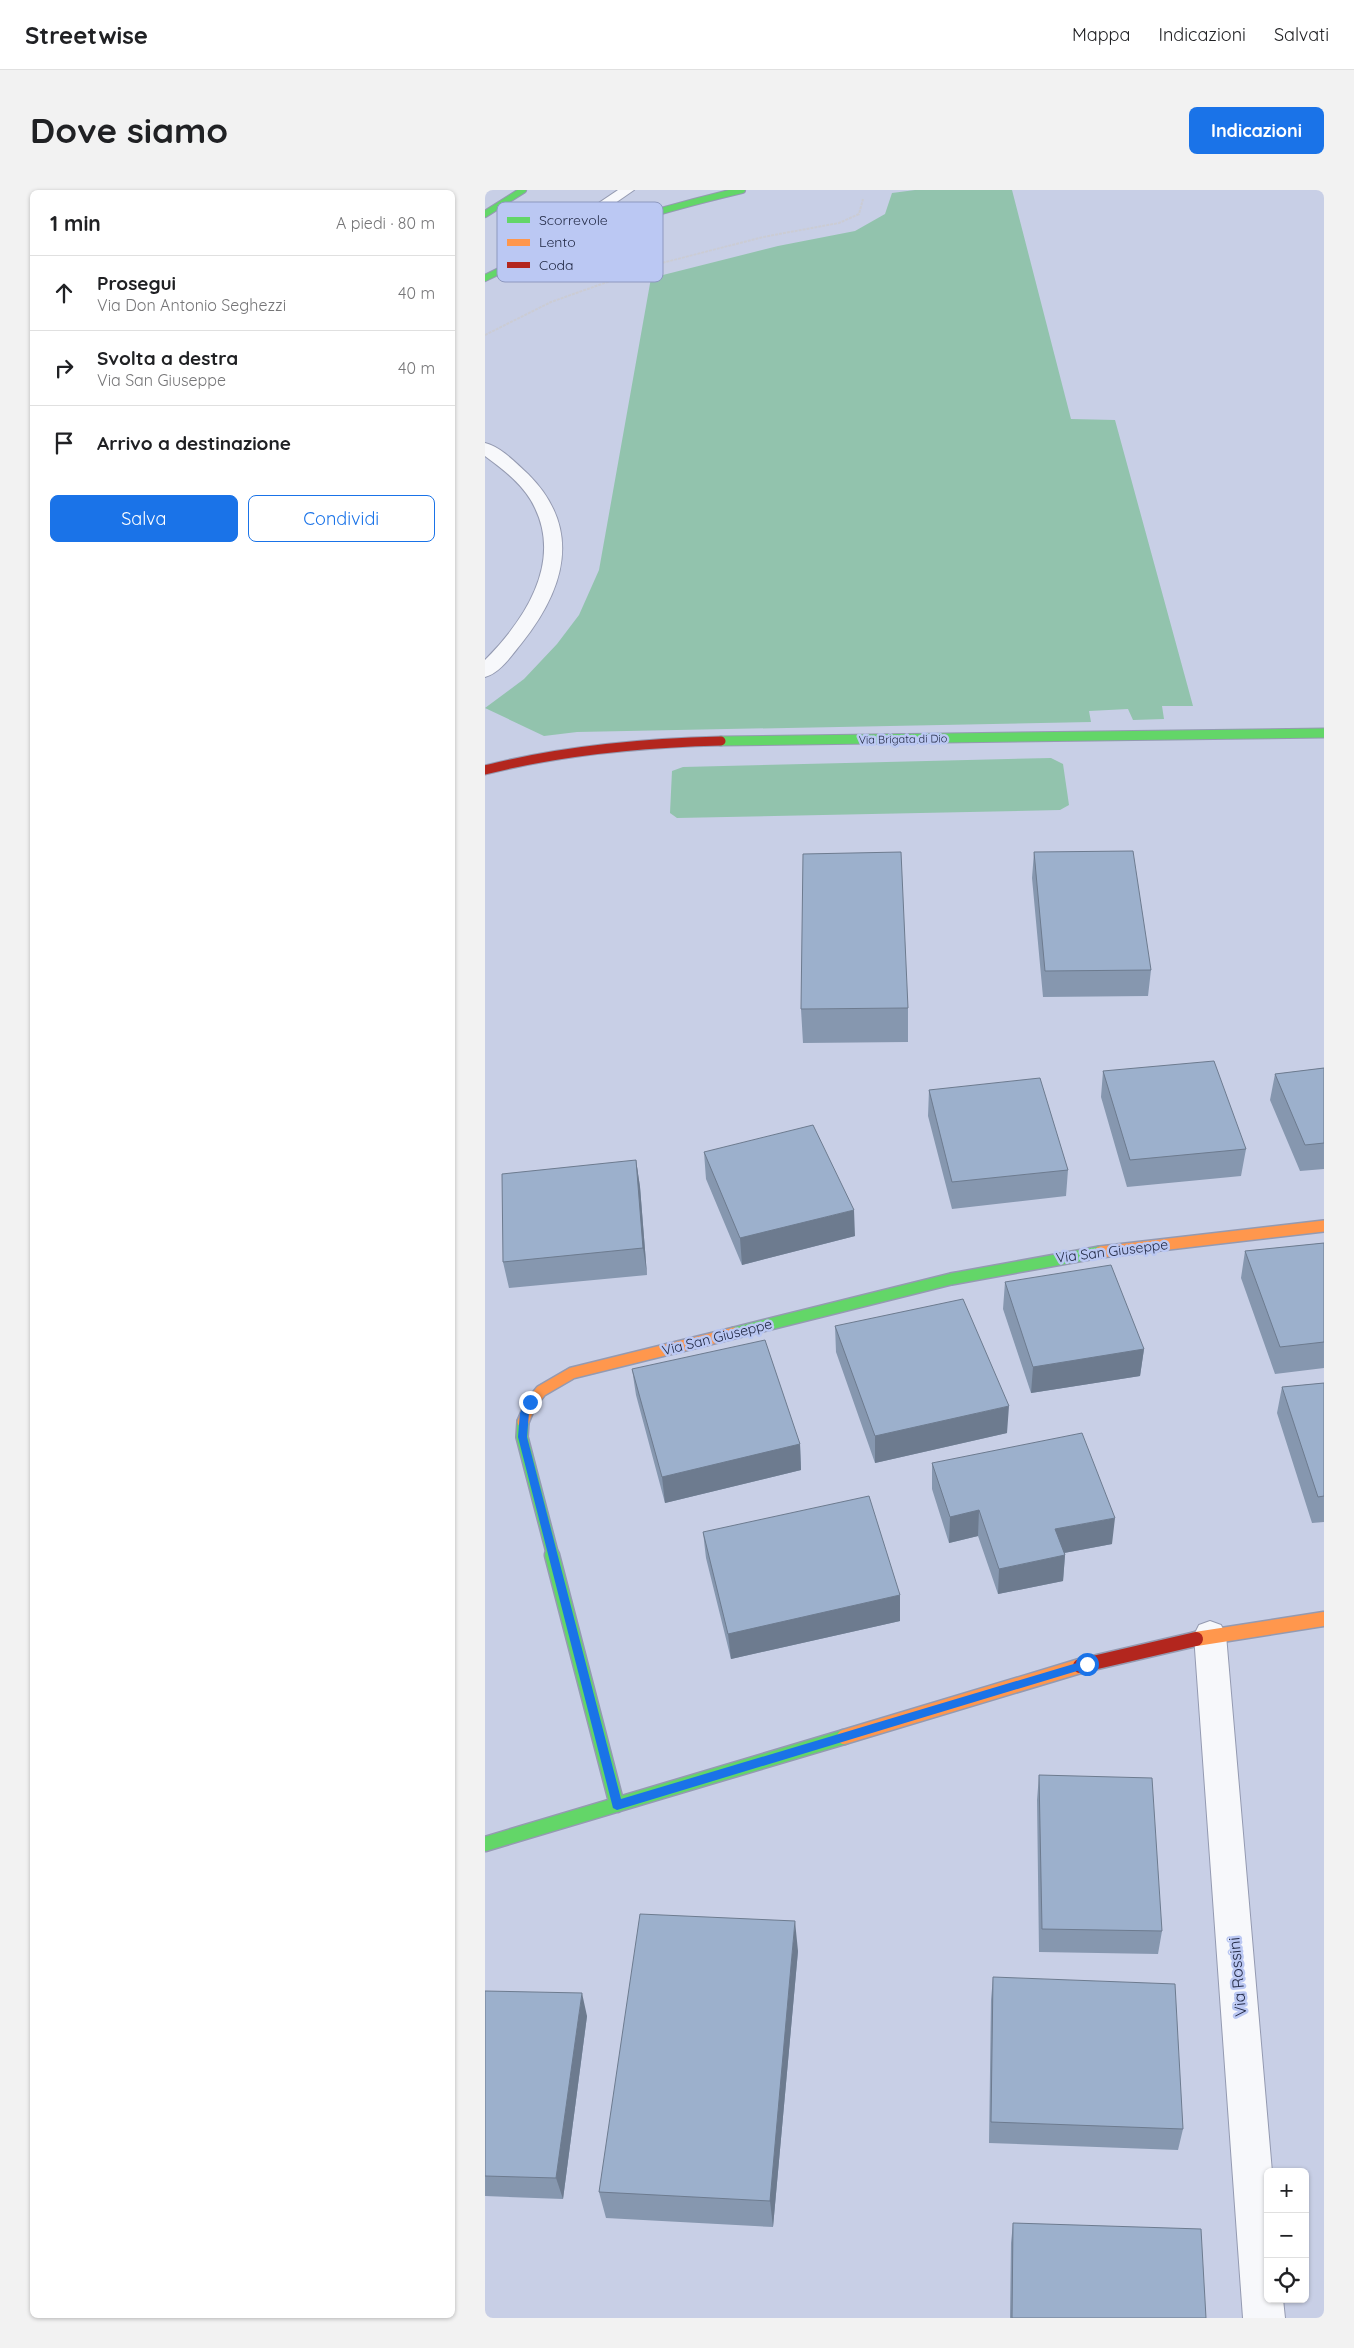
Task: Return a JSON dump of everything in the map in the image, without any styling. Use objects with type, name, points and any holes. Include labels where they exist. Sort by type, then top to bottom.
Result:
[{"type":"main road","points":[[504,202],[523,190]]},
{"type":"main road","points":[[663,210],[742,190]]},
{"type":"main road","points":[[485,214],[497,206]]},
{"type":"main road","points":[[485,278],[497,272]]},
{"type":"main road","name":"Via Brigata di Dio","points":[[485,770],[558,752],[616,745],[669,742],[1324,733]]},
{"type":"main road","name":"Via San Giuseppe","points":[[617,1805],[522,1437],[525,1413],[530,1402],[543,1388],[556,1379],[571,1373],[984,1272],[1091,1253],[1324,1226]]},
{"type":"main road","points":[[485,1844],[1042,1676],[1137,1651],[1210,1635],[1324,1619]]},
{"type":"street","points":[[609,202],[627,190]]},
{"type":"street","points":[[485,448],[517,473],[538,497],[551,524],[555,550],[553,571],[541,600],[519,633],[485,671]]},
{"type":"street","name":"Via Rossini","points":[[1210,1635],[1264,2318]]},
{"type":"path","points":[[663,263],[763,237],[839,223],[859,214],[863,199]]},
{"type":"path","points":[[485,335],[551,302],[607,282]]},
{"type":"green space","points":[[915,190],[1012,190],[1071,419],[1115,420],[1193,706],[1162,706],[1164,719],[1133,720],[1128,709],[1089,711],[1091,722],[577,732],[544,736],[485,708],[524,679],[557,644],[579,615],[599,570],[650,282],[663,282],[663,275],[778,246],[855,231],[885,214],[892,193]]},
{"type":"green space","points":[[1051,758],[1063,764],[1069,805],[1060,810],[677,818],[670,813],[672,771],[683,767]]},
{"type":"building","points":[[1133,851],[1151,970],[1045,971],[1034,852]]},
{"type":"building","points":[[901,852],[908,1008],[801,1009],[803,854]]},
{"type":"building","points":[[1214,1061],[1246,1149],[1130,1160],[1103,1071]]},
{"type":"building","points":[[1324,1068],[1324,1143],[1305,1145],[1275,1074]]},
{"type":"building","points":[[1040,1078],[1068,1170],[952,1182],[929,1090]]},
{"type":"building","points":[[813,1125],[854,1210],[740,1238],[704,1152]]},
{"type":"building","points":[[636,1160],[643,1248],[503,1262],[502,1174]]},
{"type":"building","points":[[1324,1243],[1324,1342],[1280,1347],[1245,1251]]},
{"type":"building","points":[[1111,1265],[1144,1349],[1033,1367],[1005,1282]]},
{"type":"building","points":[[963,1299],[1009,1406],[875,1436],[835,1326]]},
{"type":"building","points":[[765,1340],[800,1444],[662,1477],[632,1369]]},
{"type":"building","points":[[1324,1383],[1324,1496],[1318,1497],[1282,1387]]},
{"type":"building","points":[[1082,1433],[1115,1518],[1055,1529],[1065,1555],[999,1569],[979,1510],[950,1517],[932,1463]]},
{"type":"building","points":[[869,1496],[900,1595],[728,1634],[703,1532]]},
{"type":"building","points":[[1039,1775],[1152,1778],[1162,1931],[1042,1929]]},
{"type":"building","points":[[640,1914],[795,1921],[770,2201],[599,2192]]},
{"type":"building","points":[[993,1977],[1175,1984],[1183,2129],[991,2122]]},
{"type":"building","points":[[485,1991],[582,1993],[556,2178],[485,2176]]},
{"type":"building","points":[[1013,2223],[1201,2229],[1206,2318],[1012,2318]]},
{"type":"traffic: fast","points":[[504,202],[523,190]]},
{"type":"traffic: fast","points":[[663,209],[742,190]]},
{"type":"traffic: fast","points":[[485,214],[497,206]]},
{"type":"traffic: fast","points":[[485,278],[497,272]]},
{"type":"traffic: fast","points":[[721,741],[1324,733]]},
{"type":"traffic: fast","points":[[734,1333],[951,1279],[1100,1252]]},
{"type":"traffic: fast","points":[[523,1422],[522,1437],[617,1805]]},
{"type":"traffic: fast","points":[[485,1844],[844,1737]]},
{"type":"traffic: slow","points":[[1100,1252],[1324,1226]]},
{"type":"traffic: slow","points":[[523,1422],[530,1405],[541,1391],[555,1381],[572,1373],[734,1333]]},
{"type":"traffic: slow","points":[[1196,1639],[1324,1619]]},
{"type":"traffic: slow","points":[[844,1737],[1080,1666]]},
{"type":"traffic: jam","points":[[485,770],[514,762],[573,751],[661,743],[721,741]]},
{"type":"traffic: jam","points":[[1080,1666],[1196,1639]]},
{"type":"route","points":[[530,1402],[522,1426],[522,1437],[617,1805],[1087,1664]]}]
